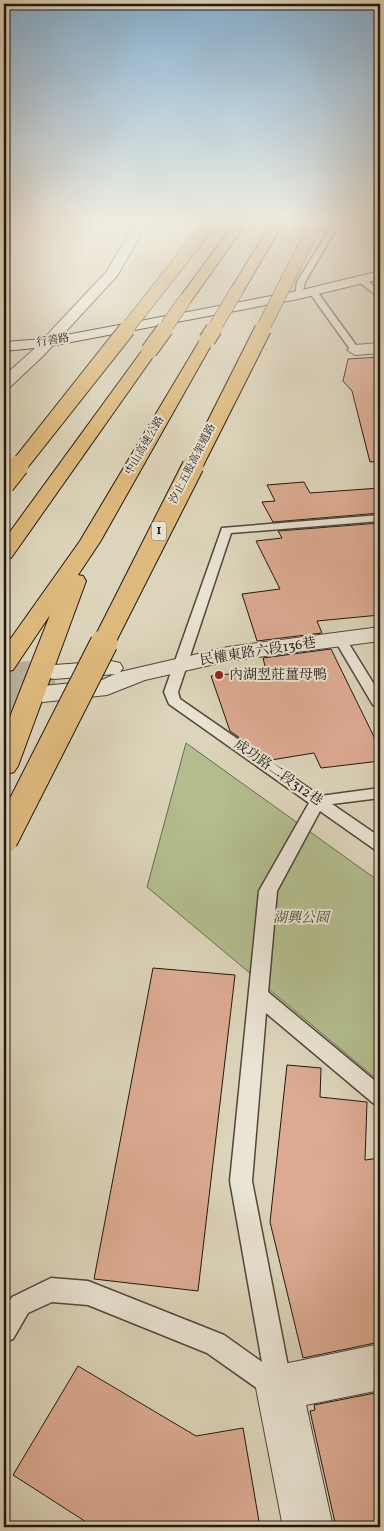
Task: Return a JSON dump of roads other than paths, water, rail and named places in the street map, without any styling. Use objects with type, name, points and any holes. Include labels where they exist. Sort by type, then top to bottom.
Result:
[{"type":"highway","points":[[4,484],[155,293]]},
{"type":"highway","points":[[4,554],[189,293]]},
{"type":"highway","name":"中山高速公路","points":[[4,665],[90,542],[235,293]]},
{"type":"highway","name":"汐止五股高架道路","points":[[4,840],[281,293]]},
{"type":"highway","points":[[4,766],[90,542]]},
{"type":"street","points":[[4,384],[36,355],[92,293]]},
{"type":"street","name":"行善路","points":[[4,336],[50,338],[83,336],[305,293]]},
{"type":"street","name":"行善路","points":[[4,347],[50,338]]},
{"type":"street","points":[[355,350],[379,350]]},
{"type":"street","name":"民權東路六段136巷","points":[[43,694],[107,687],[137,674],[228,654],[380,634]]},
{"type":"street","name":"民權東路六段136巷","points":[[54,672],[108,667],[137,674]]},
{"type":"street","points":[[308,1527],[279,1388],[380,1367]]},
{"type":"lane","points":[[313,293],[355,350]]},
{"type":"lane","points":[[179,665],[226,530],[380,518]]},
{"type":"lane","points":[[340,639],[380,705]]},
{"type":"lane","name":"成功路二段312巷","points":[[179,665],[171,692],[174,701],[380,845]]},
{"type":"lane","points":[[279,1388],[241,1180],[268,891],[318,801],[380,793]]},
{"type":"lane","points":[[258,995],[380,1097]]},
{"type":"lane","points":[[4,1330],[20,1305],[51,1290],[88,1293],[215,1344],[279,1388]]},
{"type":"tunnel","points":[[4,677],[54,672]]},
{"type":"tunnel","points":[[4,698],[43,694]]},
{"type":"place","name":"內湖翌莊薑母鴨","points":[[219,675]]},
{"type":"park label","name":"湖興公園","points":[[301,918]]}]
